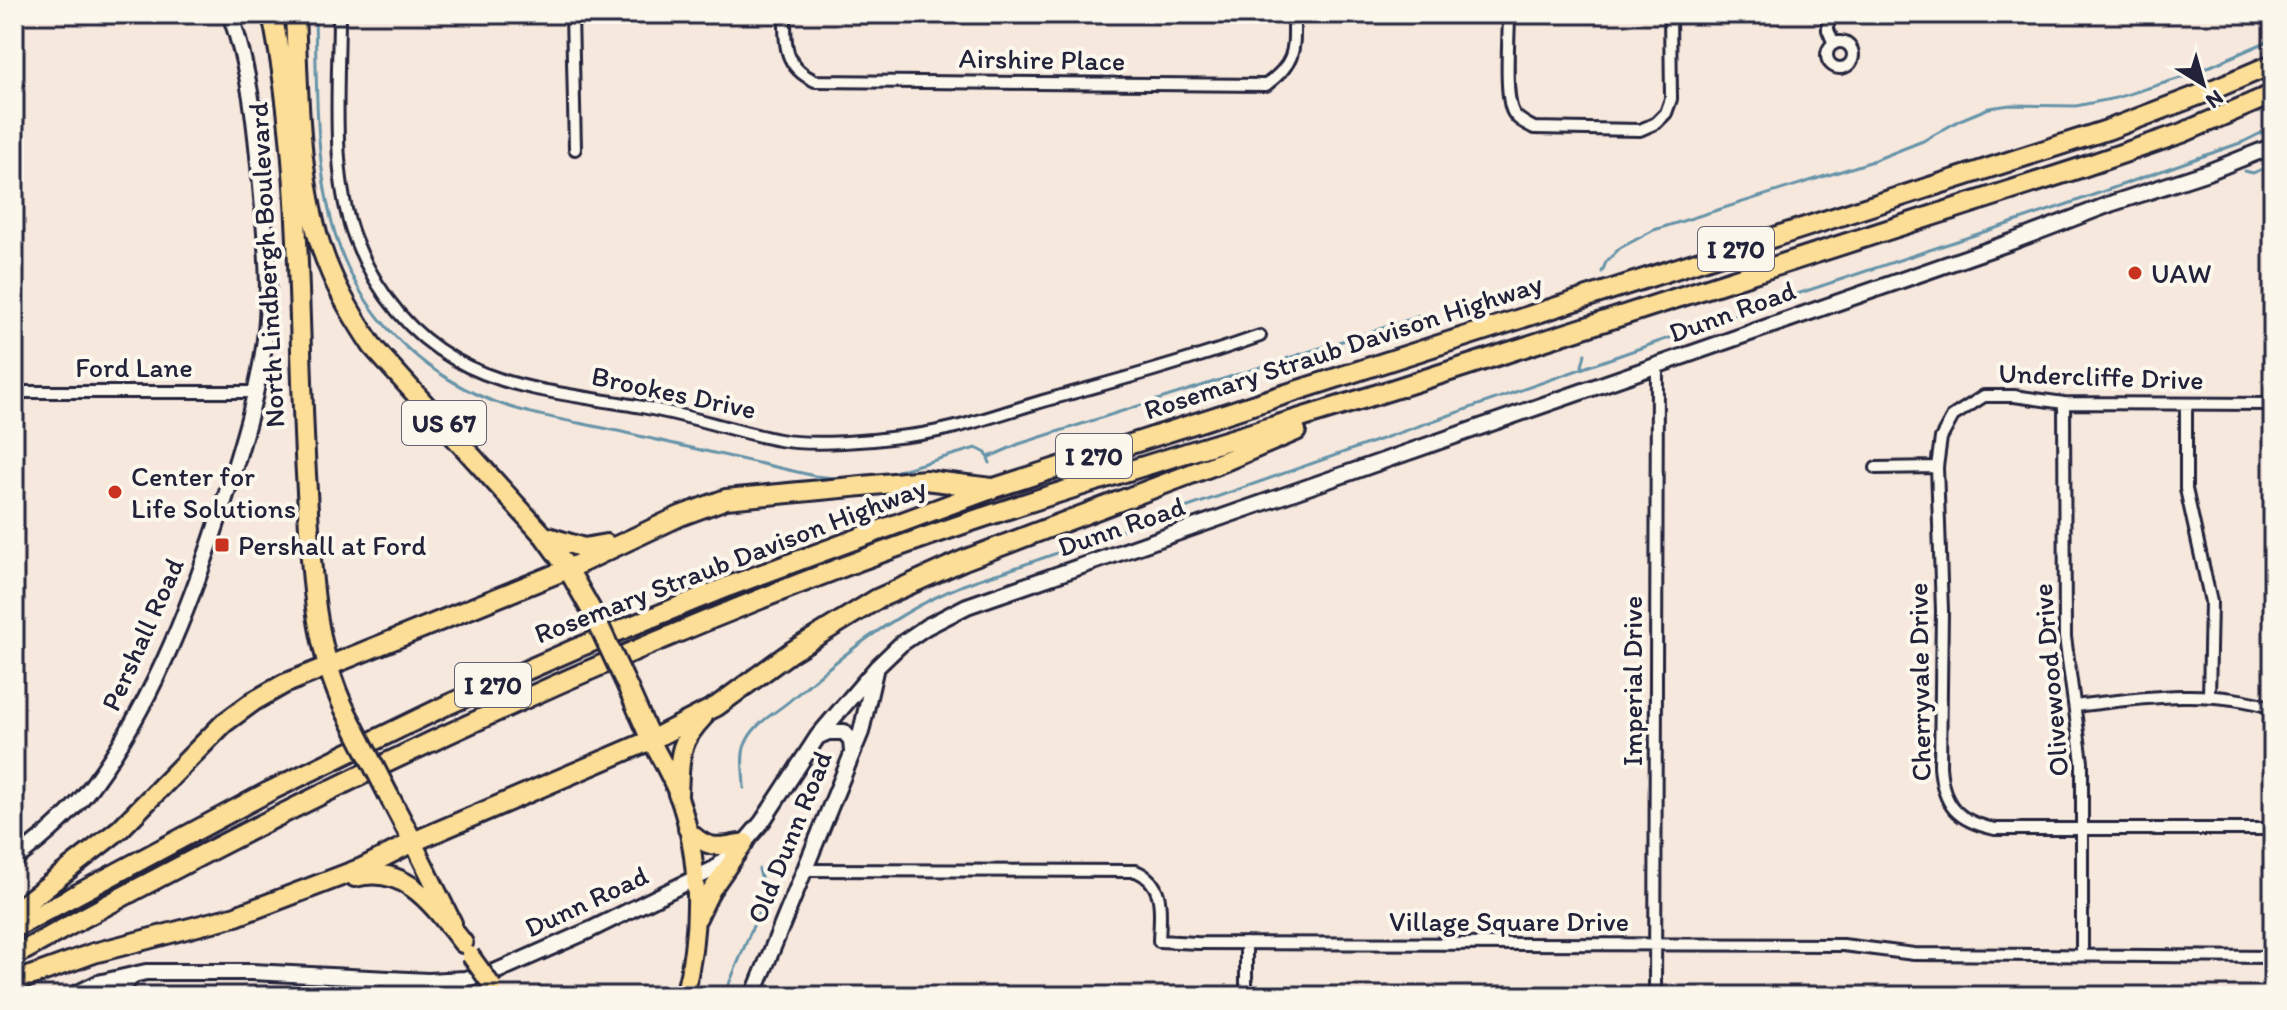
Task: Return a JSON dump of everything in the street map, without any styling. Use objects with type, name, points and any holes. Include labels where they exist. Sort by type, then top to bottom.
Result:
[{"type":"highway","name":"North Lindbergh Boulevard","points":[[272,14],[288,118],[299,281],[309,522],[320,631],[326,666],[346,712],[413,842]]},
{"type":"highway","name":"North Lindbergh Boulevard","points":[[295,14],[306,171],[316,230],[330,271],[351,314],[373,347],[544,536],[568,569],[594,615],[651,740]]},
{"type":"highway","name":"Rosemary Straub Davison Highway","points":[[14,928],[268,792],[460,700],[727,587],[994,488],[2107,130],[2273,64]]},
{"type":"highway","name":"Rosemary Straub Davison Highway","points":[[14,956],[203,855],[382,766],[705,622],[847,566],[949,530],[2094,163],[2182,133],[2273,94]]},
{"type":"highway","points":[[14,982],[107,949],[236,916],[362,868],[413,842],[651,740],[710,710],[791,652],[877,599],[964,560],[1225,461],[1398,388]]},
{"type":"highway","points":[[14,912],[120,829],[224,723],[274,690],[326,666],[568,569],[680,516],[726,499],[925,480],[994,488]]},
{"type":"highway","points":[[544,536],[584,548],[639,535]]},
{"type":"highway","points":[[678,794],[681,748],[693,727],[710,710]]},
{"type":"highway","points":[[678,794],[672,745],[686,722]]},
{"type":"highway","points":[[295,894],[360,875],[393,877],[424,894],[466,949]]},
{"type":"main road","name":"North Lindbergh Boulevard","points":[[651,740],[678,794],[696,879],[696,922],[684,996]]},
{"type":"main road","points":[[687,829],[712,847],[745,842]]},
{"type":"main road","name":"North Lindbergh Boulevard","points":[[413,842],[466,949],[497,992]]},
{"type":"main road","points":[[696,922],[711,891],[745,842]]},
{"type":"street","name":"Pershall Road","points":[[14,860],[79,803],[112,757],[150,687],[175,634],[215,531],[255,392],[266,333],[266,244],[250,79],[230,14]]},
{"type":"street","name":"Brookes Drive","points":[[339,14],[339,144],[344,200],[354,237],[393,307],[416,333],[482,375],[646,407],[782,440],[816,442],[934,433],[1155,370],[1260,336]]},
{"type":"street","points":[[572,14],[575,149]]},
{"type":"street","name":"Airshire Place","points":[[785,14],[785,42],[792,64],[801,74],[815,81],[1266,85],[1284,71],[1294,54],[1294,14]]},
{"type":"street","points":[[1509,14],[1509,97],[1513,113],[1519,119],[1534,128],[1640,130],[1656,123],[1666,113],[1671,99],[1670,14]]},
{"type":"street","points":[[1828,14],[1828,30],[1834,44]]},
{"type":"street","name":"Dunn Road","points":[[72,996],[101,990],[135,974],[180,971],[415,981],[465,979],[497,971],[716,868],[745,842],[781,795],[818,736],[877,667],[901,644],[926,627],[987,598],[2011,242],[2273,146]]},
{"type":"street","name":"Imperial Drive","points":[[1655,996],[1657,366]]},
{"type":"street","name":"Ford Lane","points":[[14,392],[255,392]]},
{"type":"street","name":"Undercliffe Drive","points":[[1937,467],[1941,438],[1947,425],[1953,416],[1984,396],[2064,403],[2273,404]]},
{"type":"street","name":"Olivewood Drive","points":[[2064,403],[2065,637],[2083,788],[2082,954]]},
{"type":"street","points":[[2186,404],[2186,489],[2211,602],[2209,697]]},
{"type":"street","points":[[1876,468],[1937,467]]},
{"type":"street","name":"Cherryvale Drive","points":[[1937,467],[1942,610],[1940,766],[1948,801],[1967,822],[1995,829],[2273,829]]},
{"type":"street","points":[[861,732],[877,667]]},
{"type":"street","points":[[2075,706],[2161,696],[2209,697],[2273,708]]},
{"type":"street","name":"Old Dunn Road","points":[[753,996],[861,732],[856,707],[847,700]]},
{"type":"street","points":[[818,736],[828,732],[844,732],[851,740],[852,751]]},
{"type":"street","name":"Village Square Drive","points":[[803,870],[1136,871],[1147,875],[1159,892],[1159,941],[1843,945],[1914,954],[2273,957]]},
{"type":"street","points":[[1246,943],[1246,996]]},
{"type":"street","points":[[116,996],[135,974]]},
{"type":"waterway","points":[[315,14],[321,159],[338,243],[362,294],[378,317],[417,357],[464,388],[523,411],[815,476],[844,479]]},
{"type":"waterway","points":[[1602,272],[1606,262],[1620,248],[1654,230],[1870,162],[1923,141],[1989,108],[2010,105],[2076,106],[2116,98],[2190,75],[2273,39]]},
{"type":"waterway","points":[[744,788],[744,750],[759,724],[865,640],[945,593],[1743,312],[2065,205],[2243,142],[2273,127]]},
{"type":"waterway","points":[[2245,171],[2253,173],[2273,164]]},
{"type":"waterway","points":[[989,457],[1019,444],[1433,312]]},
{"type":"waterway","points":[[1582,366],[1585,354]]},
{"type":"waterway","points":[[884,475],[976,448],[986,453],[990,463]]},
{"type":"waterway","points":[[724,996],[763,902],[759,869]]},
{"type":"place","name":"UAW","points":[[2135,273]]},
{"type":"place","name":"Center for Life Solutions","points":[[115,492]]},
{"type":"place","name":"Pershall at Ford","points":[[222,545]]}]
